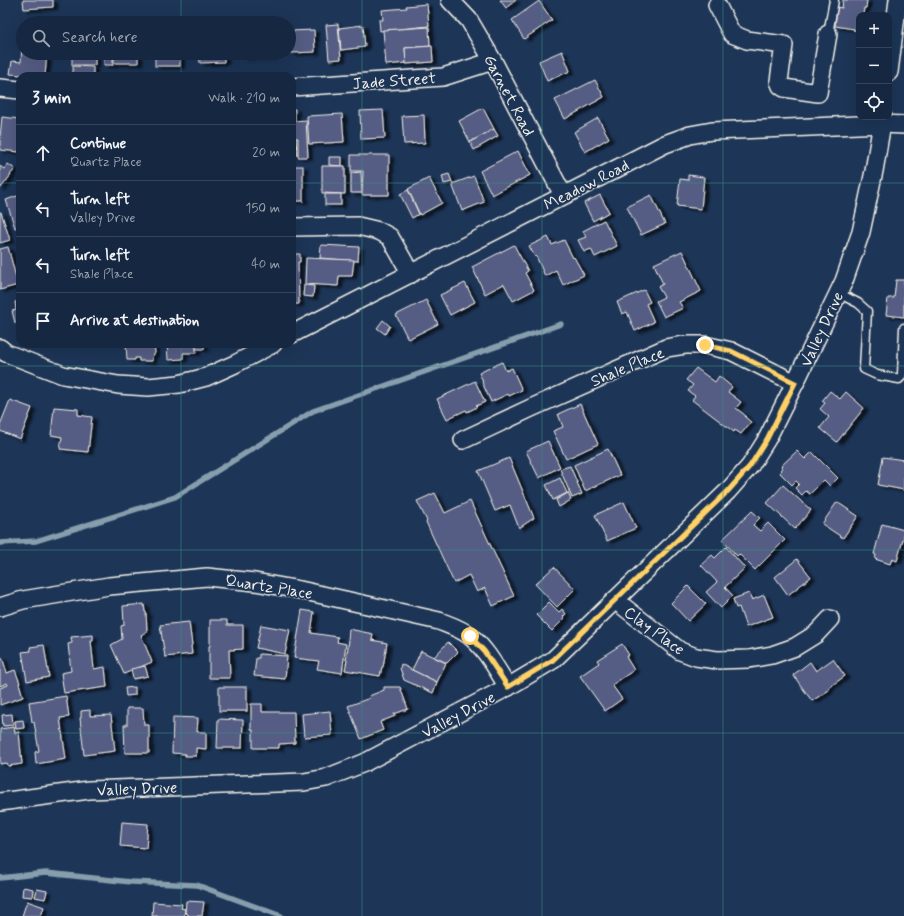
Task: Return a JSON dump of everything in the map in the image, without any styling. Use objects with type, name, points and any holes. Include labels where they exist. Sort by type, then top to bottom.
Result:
[{"type":"street","name":"Garnet Road","points":[[450,0],[469,20],[493,60],[563,195]]},
{"type":"street","points":[[892,48],[898,0]]},
{"type":"street","points":[[716,5],[732,34],[747,40],[784,45],[779,81],[781,86],[784,88],[818,92],[828,34]]},
{"type":"street","name":"Jade Street","points":[[296,87],[443,77],[493,60]]},
{"type":"street","points":[[0,88],[16,90]]},
{"type":"street","name":"Meadow Road","points":[[296,332],[665,144],[690,135],[712,131],[883,120],[904,125]]},
{"type":"street","name":"Valley Drive","points":[[0,802],[89,790],[304,782],[326,778],[364,763],[508,687],[553,660],[728,491],[750,466],[767,439],[844,281],[861,232],[883,120]]},
{"type":"street","points":[[296,227],[358,226],[379,231],[390,237],[411,274]]},
{"type":"street","name":"Shale Place","points":[[463,440],[666,348],[685,345],[705,345],[731,351],[795,383]]},
{"type":"street","points":[[0,348],[6,353],[63,375],[118,385],[148,387],[179,384],[206,377],[265,348]]},
{"type":"street","name":"Quartz Place","points":[[0,607],[23,600],[110,586],[149,582],[206,577],[255,582],[300,590],[439,621],[454,627],[470,636],[484,651],[508,687]]},
{"type":"street","name":"Clay Place","points":[[615,600],[680,651],[696,657],[717,660],[749,659],[772,655],[795,647],[816,634],[830,619]]},
{"type":"lane","points":[[828,34],[834,0]]},
{"type":"lane","points":[[838,293],[858,303],[867,311],[864,369],[877,375],[899,379],[901,377],[904,328]]},
{"type":"building","points":[[23,0],[53,0],[53,7],[24,9]]},
{"type":"building","points":[[500,0],[516,0],[506,8]]},
{"type":"building","points":[[843,0],[867,0],[866,8],[864,8],[863,12],[856,12],[856,30],[835,26],[837,7],[842,8]]},
{"type":"building","points":[[539,1],[552,20],[524,39],[512,20]]},
{"type":"building","points":[[427,4],[429,26],[380,31],[379,20],[383,20],[382,10],[407,8],[406,6]]},
{"type":"building","points":[[338,24],[341,59],[329,60],[326,25]]},
{"type":"building","points":[[363,25],[365,47],[341,50],[339,28]]},
{"type":"building","points":[[429,27],[430,46],[405,48],[406,63],[386,65],[383,30]]},
{"type":"building","points":[[314,30],[315,52],[296,53],[296,31]]},
{"type":"building","points":[[432,46],[433,62],[406,64],[405,48]]},
{"type":"building","points":[[562,51],[570,71],[547,81],[539,61]]},
{"type":"building","points":[[21,60],[46,60],[45,72],[16,72],[16,75],[10,74],[12,61],[21,62]]},
{"type":"building","points":[[72,60],[95,60],[95,65],[72,65]]},
{"type":"building","points":[[104,60],[113,60],[113,65],[104,65]]},
{"type":"building","points":[[114,60],[138,60],[138,63],[114,63]]},
{"type":"building","points":[[155,60],[180,60],[180,66],[155,66]]},
{"type":"building","points":[[200,60],[224,60],[224,62],[200,63]]},
{"type":"building","points":[[73,66],[93,67],[93,72],[73,72]]},
{"type":"building","points":[[595,80],[604,97],[565,119],[555,100]]},
{"type":"building","points":[[483,108],[494,129],[470,142],[459,121]]},
{"type":"building","points":[[383,110],[385,138],[361,139],[360,111]]},
{"type":"building","points":[[342,114],[344,142],[309,144],[307,116]]},
{"type":"building","points":[[424,115],[425,143],[404,144],[402,116]]},
{"type":"building","points":[[2,117],[16,119],[16,152],[0,150]]},
{"type":"building","points":[[598,118],[609,138],[585,152],[574,132]]},
{"type":"building","points":[[306,120],[308,157],[298,157],[296,121]]},
{"type":"building","points":[[494,129],[498,136],[474,150],[470,142]]},
{"type":"building","points":[[518,151],[530,175],[492,195],[480,171]]},
{"type":"building","points":[[351,155],[389,155],[389,195],[362,195],[363,171],[351,171]]},
{"type":"building","points":[[329,157],[342,157],[342,166],[329,165]]},
{"type":"building","points":[[8,164],[15,169],[0,189],[0,166],[4,169]]},
{"type":"building","points":[[296,166],[303,166],[303,201],[296,201]]},
{"type":"building","points":[[322,166],[345,166],[345,194],[322,193]]},
{"type":"building","points":[[361,172],[362,193],[351,193],[351,173]]},
{"type":"building","points":[[449,174],[452,182],[444,184],[442,176]]},
{"type":"building","points":[[688,175],[704,177],[701,209],[677,206],[680,179],[688,180]]},
{"type":"building","points":[[474,176],[484,202],[462,211],[452,184]]},
{"type":"building","points":[[429,178],[442,203],[420,215],[408,189]]},
{"type":"building","points":[[408,190],[419,214],[412,218],[400,194]]},
{"type":"building","points":[[325,194],[341,194],[341,205],[325,205]]},
{"type":"building","points":[[600,195],[609,212],[593,221],[584,203]]},
{"type":"building","points":[[651,195],[665,224],[641,235],[627,207]]},
{"type":"building","points":[[16,196],[16,228],[15,228],[6,200]]},
{"type":"building","points":[[0,212],[10,240],[0,243]]},
{"type":"building","points":[[604,220],[617,246],[595,257],[591,249],[584,252],[578,240],[586,237],[583,231]]},
{"type":"building","points":[[548,237],[552,245],[564,240],[584,275],[563,285],[556,270],[545,276],[536,256],[535,257],[529,246]]},
{"type":"building","points":[[321,245],[359,247],[358,261],[320,258]]},
{"type":"building","points":[[514,245],[528,271],[525,273],[534,290],[513,301],[504,284],[485,294],[472,267]]},
{"type":"building","points":[[8,247],[16,277],[16,286],[0,290],[0,249]]},
{"type":"building","points":[[682,251],[701,291],[679,302],[683,308],[664,317],[656,301],[664,297],[658,287],[663,284],[654,264]]},
{"type":"building","points":[[296,254],[300,254],[300,262],[298,262],[299,304],[296,304]]},
{"type":"building","points":[[306,258],[354,260],[352,276],[339,276],[338,286],[305,284]]},
{"type":"building","points":[[896,280],[904,280],[904,317],[886,315],[888,298],[894,298]]},
{"type":"building","points":[[465,283],[475,302],[450,315],[440,295]]},
{"type":"building","points":[[304,285],[314,286],[313,297],[303,296]]},
{"type":"building","points":[[644,290],[650,302],[646,304],[654,322],[635,331],[627,312],[622,314],[617,302]]},
{"type":"building","points":[[426,300],[438,324],[408,339],[396,315]]},
{"type":"building","points":[[16,310],[16,323],[15,323],[12,311]]},
{"type":"building","points":[[383,320],[390,326],[385,334],[377,328]]},
{"type":"building","points":[[126,348],[154,348],[155,353],[152,357],[152,361],[139,361],[139,358],[135,358],[135,360],[127,360]]},
{"type":"building","points":[[167,348],[196,348],[196,353],[183,353],[183,359],[168,360]]},
{"type":"building","points":[[502,362],[506,371],[512,368],[522,390],[509,396],[508,394],[491,402],[479,373]]},
{"type":"building","points":[[696,368],[715,382],[719,376],[732,387],[728,392],[741,402],[736,408],[751,422],[741,434],[735,430],[734,432],[692,400],[695,396],[688,391],[693,385],[686,380]]},
{"type":"building","points":[[475,381],[485,402],[467,412],[466,410],[447,419],[437,399]]},
{"type":"building","points":[[830,391],[840,399],[846,392],[864,408],[837,442],[820,428],[829,417],[820,409],[825,403],[822,401]]},
{"type":"building","points":[[10,400],[32,408],[20,439],[0,431],[0,425]]},
{"type":"building","points":[[580,404],[598,444],[566,459],[553,431],[563,427],[558,414]]},
{"type":"building","points":[[54,407],[78,409],[78,415],[92,417],[88,452],[60,449],[62,437],[51,435]]},
{"type":"building","points":[[548,441],[560,467],[539,478],[526,451]]},
{"type":"building","points":[[608,449],[620,475],[585,491],[574,465]]},
{"type":"building","points":[[797,451],[805,459],[812,452],[838,478],[830,486],[824,480],[810,494],[806,491],[802,495],[795,488],[799,484],[796,481],[792,485],[780,473],[782,468],[781,466]]},
{"type":"building","points":[[883,457],[904,460],[904,490],[878,485]]},
{"type":"building","points":[[509,458],[534,518],[519,528],[510,505],[495,511],[478,471]]},
{"type":"building","points":[[570,466],[582,494],[572,498],[560,469]]},
{"type":"building","points":[[560,478],[567,493],[553,500],[546,485]]},
{"type":"building","points":[[783,485],[811,510],[795,529],[767,503]]},
{"type":"building","points":[[435,493],[445,513],[470,501],[514,596],[493,606],[485,588],[477,592],[469,575],[454,583],[417,501]]},
{"type":"building","points":[[568,493],[571,500],[559,507],[556,500]]},
{"type":"building","points":[[624,502],[636,528],[607,541],[595,515]]},
{"type":"building","points":[[837,502],[858,516],[843,538],[822,524]]},
{"type":"building","points":[[752,511],[760,518],[753,525],[760,531],[768,523],[785,540],[755,570],[739,554],[737,556],[722,540]]},
{"type":"building","points":[[882,524],[904,530],[904,536],[897,561],[892,559],[890,564],[875,559],[876,555],[874,554]]},
{"type":"building","points":[[726,547],[745,568],[725,587],[733,596],[721,608],[706,592],[717,582],[701,565],[712,555],[715,558]]},
{"type":"building","points":[[797,559],[811,577],[788,595],[775,577]]},
{"type":"building","points":[[554,567],[575,589],[557,607],[535,584]]},
{"type":"building","points":[[688,586],[706,604],[688,621],[671,603]]},
{"type":"building","points":[[749,593],[752,600],[764,595],[773,617],[746,627],[739,607],[736,608],[733,599]]},
{"type":"building","points":[[549,602],[559,612],[562,609],[566,614],[563,617],[565,618],[552,631],[536,615]]},
{"type":"building","points":[[144,604],[147,632],[141,635],[152,662],[124,674],[111,645],[122,639],[121,626],[124,625],[123,606]]},
{"type":"building","points":[[302,610],[314,612],[311,633],[338,637],[337,642],[346,644],[342,673],[317,669],[319,661],[294,658]]},
{"type":"building","points":[[210,620],[227,620],[227,625],[243,625],[243,649],[229,650],[230,678],[209,678]]},
{"type":"building","points":[[189,622],[192,654],[165,657],[160,625]]},
{"type":"building","points":[[261,625],[290,630],[285,654],[256,648]]},
{"type":"building","points":[[349,629],[373,634],[372,640],[387,643],[380,676],[345,670]]},
{"type":"building","points":[[93,635],[93,641],[91,641],[94,669],[105,667],[107,687],[64,693],[61,673],[71,671],[68,644],[72,643],[71,637]]},
{"type":"building","points":[[448,642],[458,652],[447,663],[434,657]]},
{"type":"building","points":[[622,644],[629,655],[626,657],[634,670],[612,685],[622,699],[605,711],[580,676],[599,663],[597,660]]},
{"type":"building","points":[[44,645],[49,677],[27,681],[22,652],[31,651],[30,647]]},
{"type":"building","points":[[421,651],[446,663],[437,682],[412,670]]},
{"type":"building","points":[[259,654],[287,656],[285,679],[254,676],[256,658],[259,658]]},
{"type":"building","points":[[0,657],[2,657],[7,673],[15,670],[23,697],[0,705],[0,688],[8,685],[7,683],[0,686]]},
{"type":"building","points":[[833,659],[845,676],[828,688],[829,690],[812,701],[793,675],[810,662],[816,671]]},
{"type":"building","points":[[401,664],[437,682],[433,693],[404,680],[400,668]]},
{"type":"building","points":[[145,666],[148,676],[133,679],[131,669]]},
{"type":"building","points":[[135,687],[135,695],[126,696],[125,688]]},
{"type":"building","points":[[219,687],[247,687],[247,711],[219,711]]},
{"type":"building","points":[[384,687],[400,687],[408,709],[394,714],[395,716],[380,722],[383,730],[361,739],[348,706],[370,698],[369,696],[384,690]]},
{"type":"building","points":[[66,696],[69,717],[60,718],[66,759],[36,764],[35,752],[39,751],[29,702]]},
{"type":"building","points":[[251,704],[262,704],[262,712],[294,712],[295,743],[279,744],[279,748],[253,748]]},
{"type":"building","points":[[127,708],[143,708],[144,725],[149,725],[149,753],[125,753],[124,725],[127,725]]},
{"type":"building","points":[[90,710],[90,716],[111,715],[115,751],[84,755],[80,718],[81,711]]},
{"type":"building","points":[[330,711],[332,735],[304,737],[302,714]]},
{"type":"building","points":[[12,714],[13,725],[3,726],[2,715]]},
{"type":"building","points":[[173,717],[198,718],[197,732],[206,732],[206,749],[196,748],[196,756],[185,756],[185,754],[172,753]]},
{"type":"building","points":[[218,719],[243,720],[242,748],[217,748]]},
{"type":"building","points":[[23,720],[24,728],[16,729],[15,721]]},
{"type":"building","points":[[14,727],[15,733],[19,732],[22,764],[8,766],[7,763],[0,764],[0,729]]},
{"type":"building","points":[[122,822],[148,824],[146,848],[120,846]]},
{"type":"building","points":[[23,887],[33,889],[32,897],[22,896]]},
{"type":"building","points":[[37,889],[47,891],[45,899],[35,897]]},
{"type":"building","points":[[27,901],[44,907],[41,916],[22,916]]},
{"type":"building","points":[[186,901],[204,902],[202,916],[188,916],[188,914],[185,913]]},
{"type":"building","points":[[153,902],[182,904],[181,908],[185,909],[184,916],[152,916]]},
{"type":"waterway","points":[[0,543],[36,541],[175,497],[313,411],[561,324]]},
{"type":"waterway","points":[[0,878],[46,873],[131,882],[197,885],[281,916]]},
{"type":"route","points":[[470,636],[484,651],[508,687],[553,660],[728,491],[750,466],[767,439],[795,383],[731,351],[705,345]]}]
